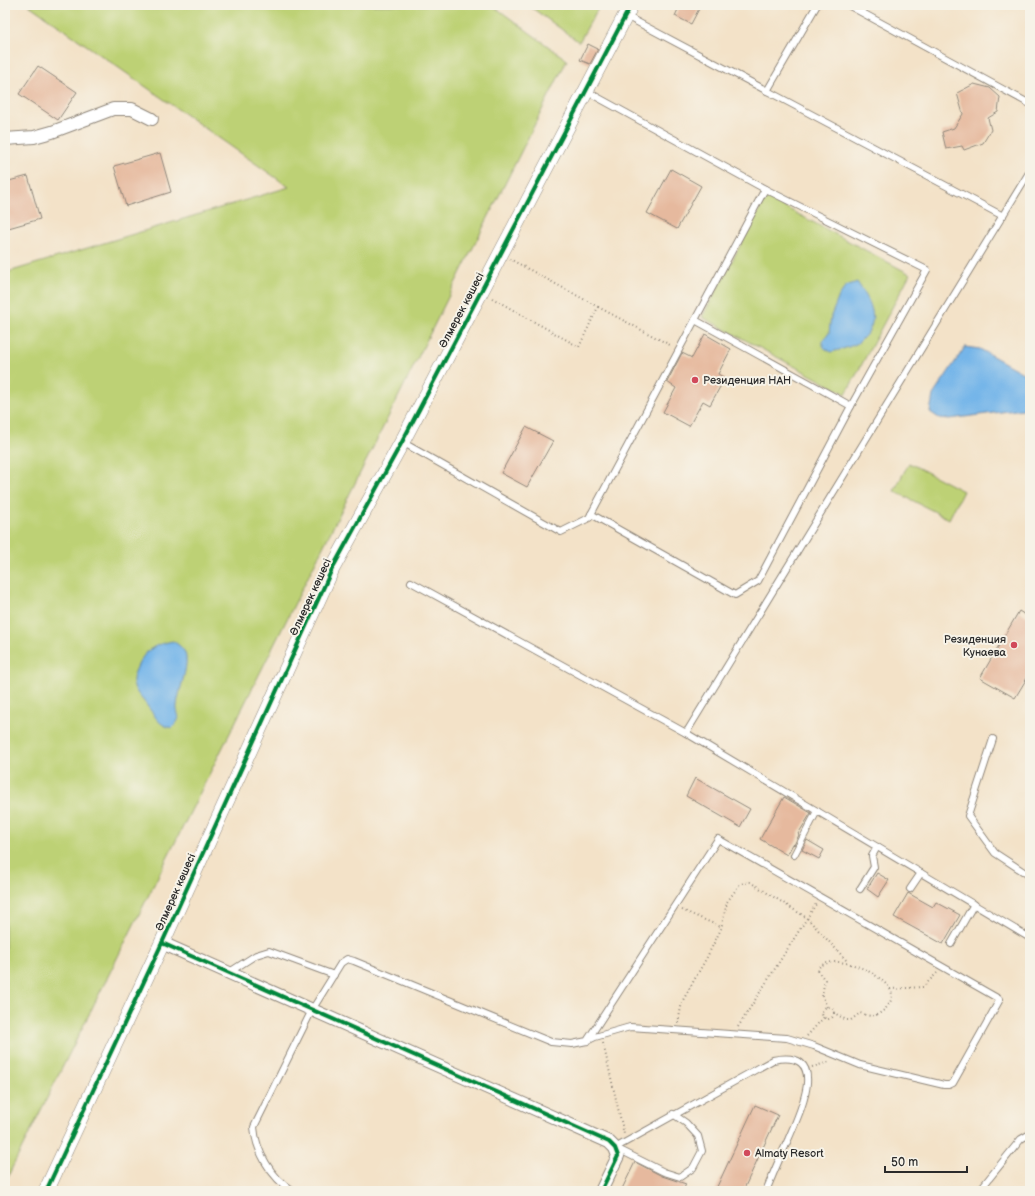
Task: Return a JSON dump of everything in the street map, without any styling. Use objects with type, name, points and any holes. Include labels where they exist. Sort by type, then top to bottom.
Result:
[{"type":"street","name":"Әлмерек көшесі","points":[[46,1191],[162,943],[332,569],[402,442],[628,10]]},
{"type":"street","points":[[5,139],[40,136],[113,109],[132,110],[152,119]]},
{"type":"street","points":[[162,943],[609,1142],[615,1148],[618,1156],[601,1191]]},
{"type":"lane","points":[[768,91],[817,5]]},
{"type":"lane","points":[[848,5],[1030,104]]},
{"type":"lane","points":[[628,10],[768,91],[1003,216]]},
{"type":"lane","points":[[586,91],[765,189],[927,270],[851,406],[758,581],[735,595],[591,514]]},
{"type":"lane","points":[[686,733],[1030,171]]},
{"type":"lane","points":[[402,442],[561,532],[589,518],[765,189]]},
{"type":"lane","points":[[695,320],[851,406]]},
{"type":"lane","points":[[411,582],[686,733],[1030,938]]},
{"type":"lane","points":[[993,739],[968,816],[995,853],[1030,876]]},
{"type":"lane","points":[[794,855],[817,811]]},
{"type":"lane","points":[[292,1191],[283,1185],[270,1171],[255,1138],[254,1127],[312,1010],[341,963],[347,959],[551,1042],[572,1044],[587,1041],[630,1027],[786,1038],[814,1046],[860,1065],[944,1085],[953,1083],[999,999],[718,839],[587,1041]]},
{"type":"lane","points":[[860,889],[874,867],[872,856],[877,847]]},
{"type":"lane","points":[[910,889],[921,873]]},
{"type":"lane","points":[[951,944],[974,904]]},
{"type":"lane","points":[[228,973],[256,955],[269,951],[334,974]]},
{"type":"lane","points":[[615,1148],[673,1114],[772,1060],[782,1058],[792,1059],[801,1064],[805,1069],[807,1088],[805,1098],[766,1191]]},
{"type":"lane","points":[[615,1148],[664,1172],[680,1177],[693,1168],[702,1151],[698,1136],[686,1123],[673,1114]]},
{"type":"lane","points":[[979,1191],[1021,1139],[1030,1134]]},
{"type":"path","points":[[500,254],[679,350]]},
{"type":"path","points":[[481,292],[579,347],[598,307]]},
{"type":"path","points":[[677,1031],[682,1002],[722,927],[727,902],[740,884],[750,882],[807,918],[848,962],[864,969],[881,980],[890,989],[892,995],[889,1005],[872,1016],[860,1014],[851,1020],[846,1020],[833,1012],[832,1008],[827,1007],[822,995],[825,980],[818,971],[819,967],[830,962],[848,962]]},
{"type":"path","points":[[733,1034],[820,897]]},
{"type":"path","points":[[674,906],[722,927]]},
{"type":"path","points":[[890,989],[923,987],[942,967]]},
{"type":"path","points":[[824,1017],[822,1012],[823,1009],[827,1007]]},
{"type":"path","points":[[824,1017],[830,1018],[833,1012]]},
{"type":"path","points":[[801,1042],[824,1017]]},
{"type":"path","points":[[602,1036],[626,1141]]},
{"type":"path","points":[[805,1069],[842,1058]]},
{"type":"green space","points":[[29,5],[492,5],[567,60],[5,1182],[5,273],[289,187]]},
{"type":"green space","points":[[528,5],[600,5],[579,42]]},
{"type":"green space","points":[[766,197],[910,274],[846,394],[702,317]]},
{"type":"green space","points":[[909,463],[963,491],[949,519],[894,491]]},
{"type":"water","points":[[857,282],[866,295],[872,309],[873,315],[870,329],[858,343],[831,352],[823,347],[823,341],[829,333],[831,316],[839,296],[846,286]]},
{"type":"water","points":[[965,347],[980,349],[1030,377],[1030,408],[950,419],[939,418],[930,412],[933,395]]},
{"type":"water","points":[[173,641],[183,649],[186,662],[178,700],[177,709],[179,718],[172,728],[164,725],[158,720],[137,693],[133,681],[134,674],[141,659],[149,650],[153,647]]},
{"type":"building","points":[[680,5],[701,5],[691,24],[675,16]]},
{"type":"building","points":[[588,44],[598,49],[590,64],[580,60]]},
{"type":"building","points":[[38,66],[77,92],[58,120],[19,94]]},
{"type":"building","points":[[974,84],[990,88],[1000,97],[998,112],[988,118],[991,130],[983,143],[964,150],[962,146],[946,149],[942,132],[954,128],[963,114],[957,93]]},
{"type":"building","points":[[160,153],[171,192],[126,206],[114,166]]},
{"type":"building","points":[[671,169],[701,186],[677,229],[647,213]]},
{"type":"building","points":[[28,176],[40,219],[5,229],[5,182]]},
{"type":"building","name":"Резиденция НАН","points":[[705,334],[731,349],[718,374],[725,378],[710,405],[703,401],[689,426],[663,412],[676,388],[667,382],[682,353],[692,358]]},
{"type":"building","points":[[526,427],[553,441],[527,487],[501,473]]},
{"type":"building","name":"Резиденция Кунаева","points":[[1019,611],[1030,618],[1030,673],[1015,698],[980,678]]},
{"type":"building","points":[[695,778],[750,809],[740,827],[686,796]]},
{"type":"building","points":[[784,797],[811,813],[787,855],[760,839]]},
{"type":"building","points":[[807,840],[824,850],[819,859],[802,850]]},
{"type":"building","points":[[877,873],[889,880],[878,897],[867,889]]},
{"type":"building","points":[[908,893],[933,907],[936,902],[960,915],[943,944],[894,917]]},
{"type":"building","name":"Almaty Resort","points":[[755,1105],[778,1115],[743,1191],[715,1191]]},
{"type":"building","points":[[635,1162],[662,1176],[686,1184],[683,1191],[621,1191]]},
{"type":"cycle path","points":[[46,1191],[162,943],[332,569],[402,442],[631,5]]},
{"type":"cycle path","points":[[162,943],[609,1142],[615,1148],[618,1156],[601,1191]]},
{"type":"place","name":"Резиденция НАН","points":[[695,380]]},
{"type":"place","name":"Резиденция Кунаева","points":[[1014,645]]},
{"type":"place","name":"Almaty Resort","points":[[747,1153]]}]
